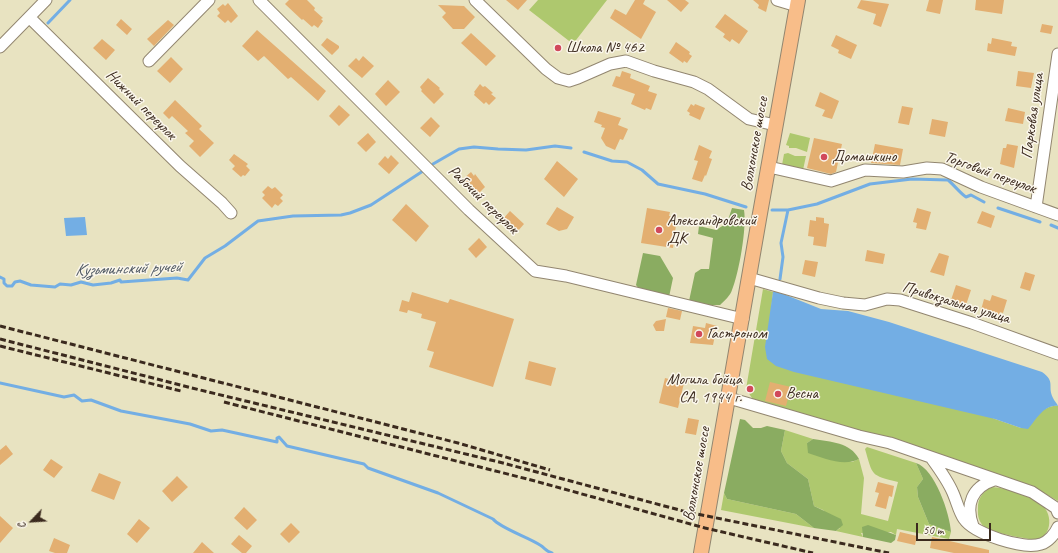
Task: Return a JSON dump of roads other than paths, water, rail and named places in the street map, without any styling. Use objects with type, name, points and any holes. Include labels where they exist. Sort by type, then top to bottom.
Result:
[{"type":"main road","name":"Волхонское шоссе","points":[[701,553],[714,469],[729,398],[797,3]]},
{"type":"street","points":[[0,47],[46,0]]},
{"type":"street","points":[[149,61],[209,0]]},
{"type":"street","name":"Рабочий переулок","points":[[259,0],[469,210],[535,271],[566,276],[742,319]]},
{"type":"street","points":[[475,0],[546,69],[558,78],[569,81],[573,80],[610,64],[626,61],[654,71],[694,82],[708,89],[749,119],[775,125]]},
{"type":"street","points":[[777,0],[797,3]]},
{"type":"street","name":"Нижний переулок","points":[[30,18],[180,166],[222,203],[231,213]]},
{"type":"street","name":"Парковая улица","points":[[1036,207],[1058,54]]},
{"type":"street","name":"Торговый переулок","points":[[769,167],[831,181],[865,170],[903,172],[927,168],[942,169],[981,187],[1058,214]]},
{"type":"street","name":"Привокзальная улица","points":[[749,278],[819,298],[843,303],[865,305],[887,299],[900,300],[972,323],[1058,354]]},
{"type":"street","points":[[729,398],[859,436],[890,443],[932,459],[1032,492],[1057,509]]},
{"type":"street","points":[[932,459],[953,492],[964,520],[973,528],[1006,541],[1033,546],[1042,544],[1051,538],[1058,527]]},
{"type":"street","points":[[973,528],[969,516],[970,505],[976,492],[983,483],[994,480]]},
{"type":"water","points":[[85,217],[87,235],[66,236],[64,218]]},
{"type":"water","points":[[776,291],[821,309],[848,311],[889,322],[1042,372],[1050,381],[1051,394],[1058,406],[1049,407],[1044,410],[1028,429],[995,419],[794,372],[776,366],[767,359],[765,347],[773,292]]},
{"type":"waterway","points":[[48,23],[70,0]]},
{"type":"waterway","name":"Кузьминский ручей","points":[[433,164],[459,149],[474,147],[526,150],[555,146],[571,148]]},
{"type":"waterway","name":"Кузьминский ручей","points":[[584,152],[612,161],[627,162],[642,170],[658,184],[705,194],[746,207]]},
{"type":"waterway","name":"Кузьминский ручей","points":[[0,277],[4,279],[4,283],[7,286],[12,286],[15,282],[20,281],[31,285],[55,287],[60,284],[71,285],[81,282],[93,285],[111,283],[120,280],[121,282],[177,278],[188,280],[205,258],[225,246],[258,221],[293,216],[341,215],[350,213],[371,205],[423,171]]},
{"type":"waterway","name":"Кузьминский ручей","points":[[772,210],[788,210],[817,204],[870,184],[912,179],[948,180],[966,197],[971,195],[984,202]]},
{"type":"waterway","name":"Кузьминский ручей","points":[[998,208],[1040,222]]},
{"type":"waterway","points":[[780,279],[783,257],[781,243],[788,210]]},
{"type":"waterway","name":"Кузьминский ручей","points":[[1051,225],[1058,228]]},
{"type":"waterway","points":[[0,383],[64,397],[74,395],[82,401],[91,400],[121,411],[190,424],[211,431],[222,430],[277,442],[277,438],[279,437],[287,446],[364,464],[368,468],[438,493],[493,519],[502,526],[535,542],[552,553]]},
{"type":"railway","points":[[0,326],[458,443],[550,470]]},
{"type":"railway","points":[[0,339],[200,390],[499,462],[687,512],[889,553]]},
{"type":"railway","points":[[0,346],[181,391]]},
{"type":"railway","points":[[224,402],[535,481],[705,528],[813,553]]},
{"type":"place","name":"Школа № 462","points":[[558,48]]},
{"type":"place","name":"Домашкино","points":[[824,157]]},
{"type":"place","name":"Александровский ДК","points":[[659,230]]},
{"type":"place","name":"Гастроном","points":[[699,334]]},
{"type":"place","name":"Могила бойца СА, 1944 г.","points":[[750,389]]},
{"type":"place","name":"Весна","points":[[778,394]]}]
